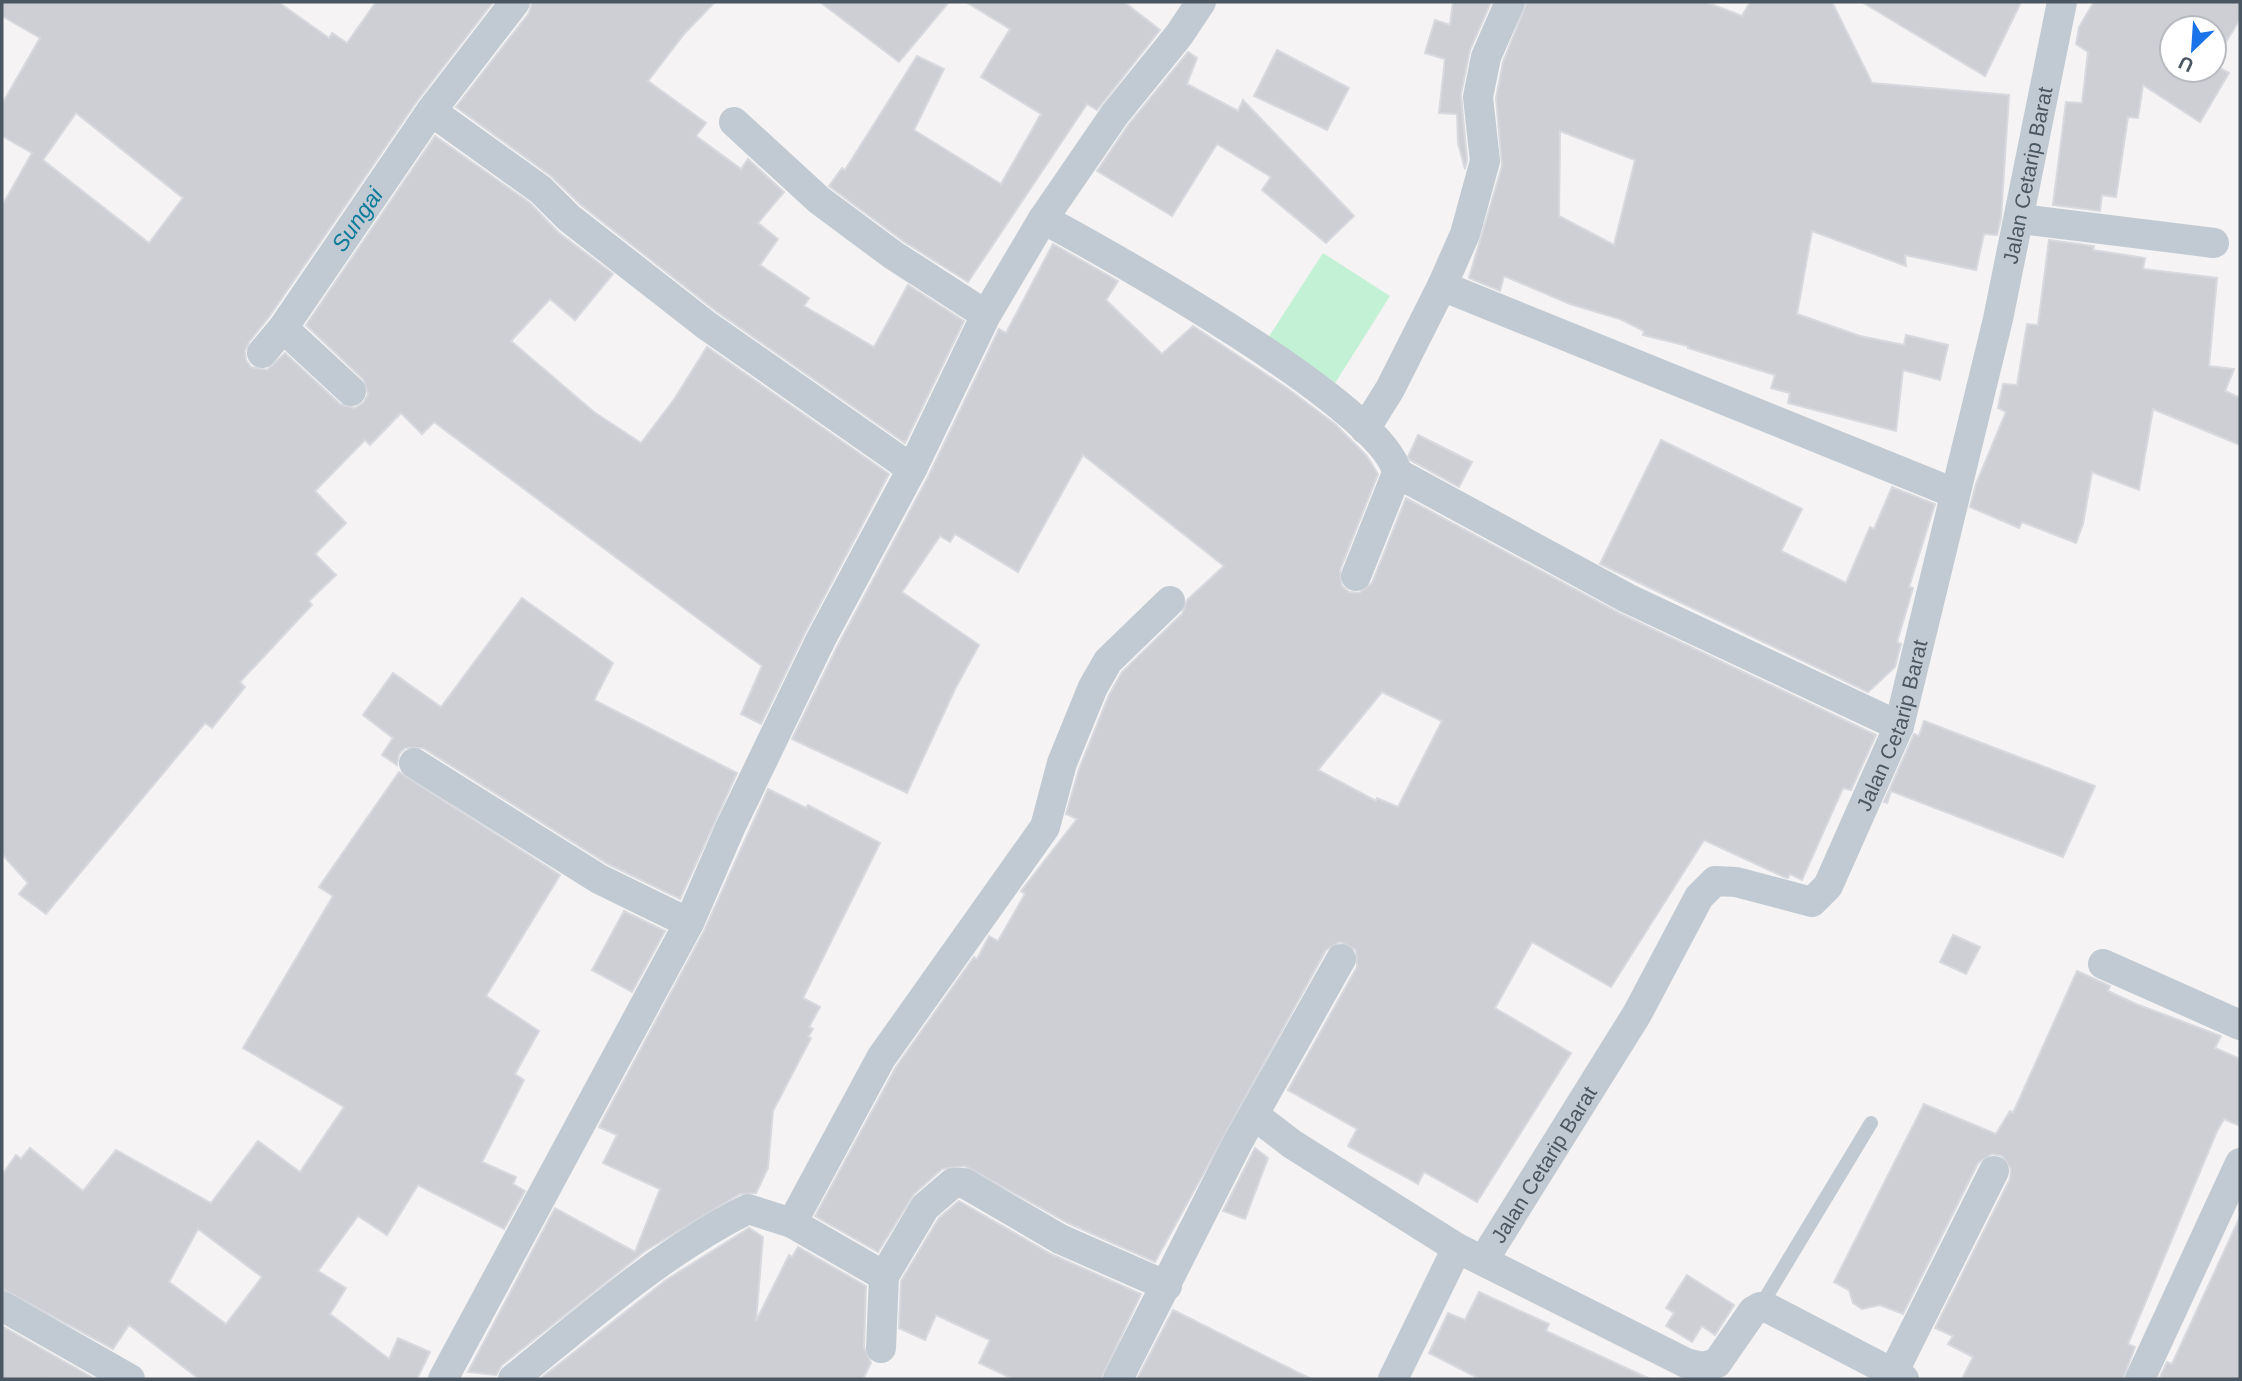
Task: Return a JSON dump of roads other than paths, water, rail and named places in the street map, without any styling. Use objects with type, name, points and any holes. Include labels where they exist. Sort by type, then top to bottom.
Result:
[{"type":"street","points":[[262,353],[283,328],[431,111],[515,2]]},
{"type":"street","points":[[443,1379],[689,923],[730,828],[821,639],[912,469],[986,315],[1043,219],[1115,114],[1179,35],[1201,2]]},
{"type":"street","points":[[1365,429],[1390,389],[1465,234],[1485,161],[1478,97],[1486,57],[1510,2]]},
{"type":"street","name":"Jalan Cetarip Barat","points":[[1470,1254],[1637,1014],[1699,897],[1715,881],[1736,882],[1812,902],[1828,886],[1899,726],[2020,219],[2038,111],[2062,2]]},
{"type":"street","points":[[431,111],[541,190],[569,218],[706,325],[912,469]]},
{"type":"street","points":[[734,122],[819,200],[893,255],[986,315]]},
{"type":"street","points":[[1043,219],[1146,275],[1313,384],[1365,429],[1395,461],[1397,473],[1356,576]]},
{"type":"street","points":[[2020,219],[2214,243]]},
{"type":"street","points":[[1442,286],[1954,493]]},
{"type":"street","points":[[283,328],[351,391]]},
{"type":"street","points":[[1397,473],[1627,598],[1899,726]]},
{"type":"street","points":[[792,1223],[881,1058],[1045,827],[1062,763],[1093,687],[1108,661],[1170,601]]},
{"type":"street","points":[[414,763],[599,879],[689,923]]},
{"type":"street","points":[[1118,1379],[1254,1115],[1341,959]]},
{"type":"street","points":[[2103,964],[2240,1025]]},
{"type":"street","points":[[1254,1115],[1293,1144],[1470,1254],[1686,1363],[1713,1371],[1753,1311],[1765,1308],[1898,1376],[1994,1171]]},
{"type":"street","points":[[2140,1379],[2240,1163]]},
{"type":"street","points":[[881,1348],[884,1276],[925,1207],[953,1183],[964,1183],[1060,1239],[1167,1286]]},
{"type":"street","points":[[513,1379],[602,1306],[748,1209],[792,1223],[884,1276]]},
{"type":"street","points":[[1393,1379],[1470,1254]]},
{"type":"street","points":[[2,1306],[130,1379]]},
{"type":"lane","points":[[1765,1308],[1871,1123]]},
{"type":"water label","name":"Sungai","points":[[359,220]]}]
